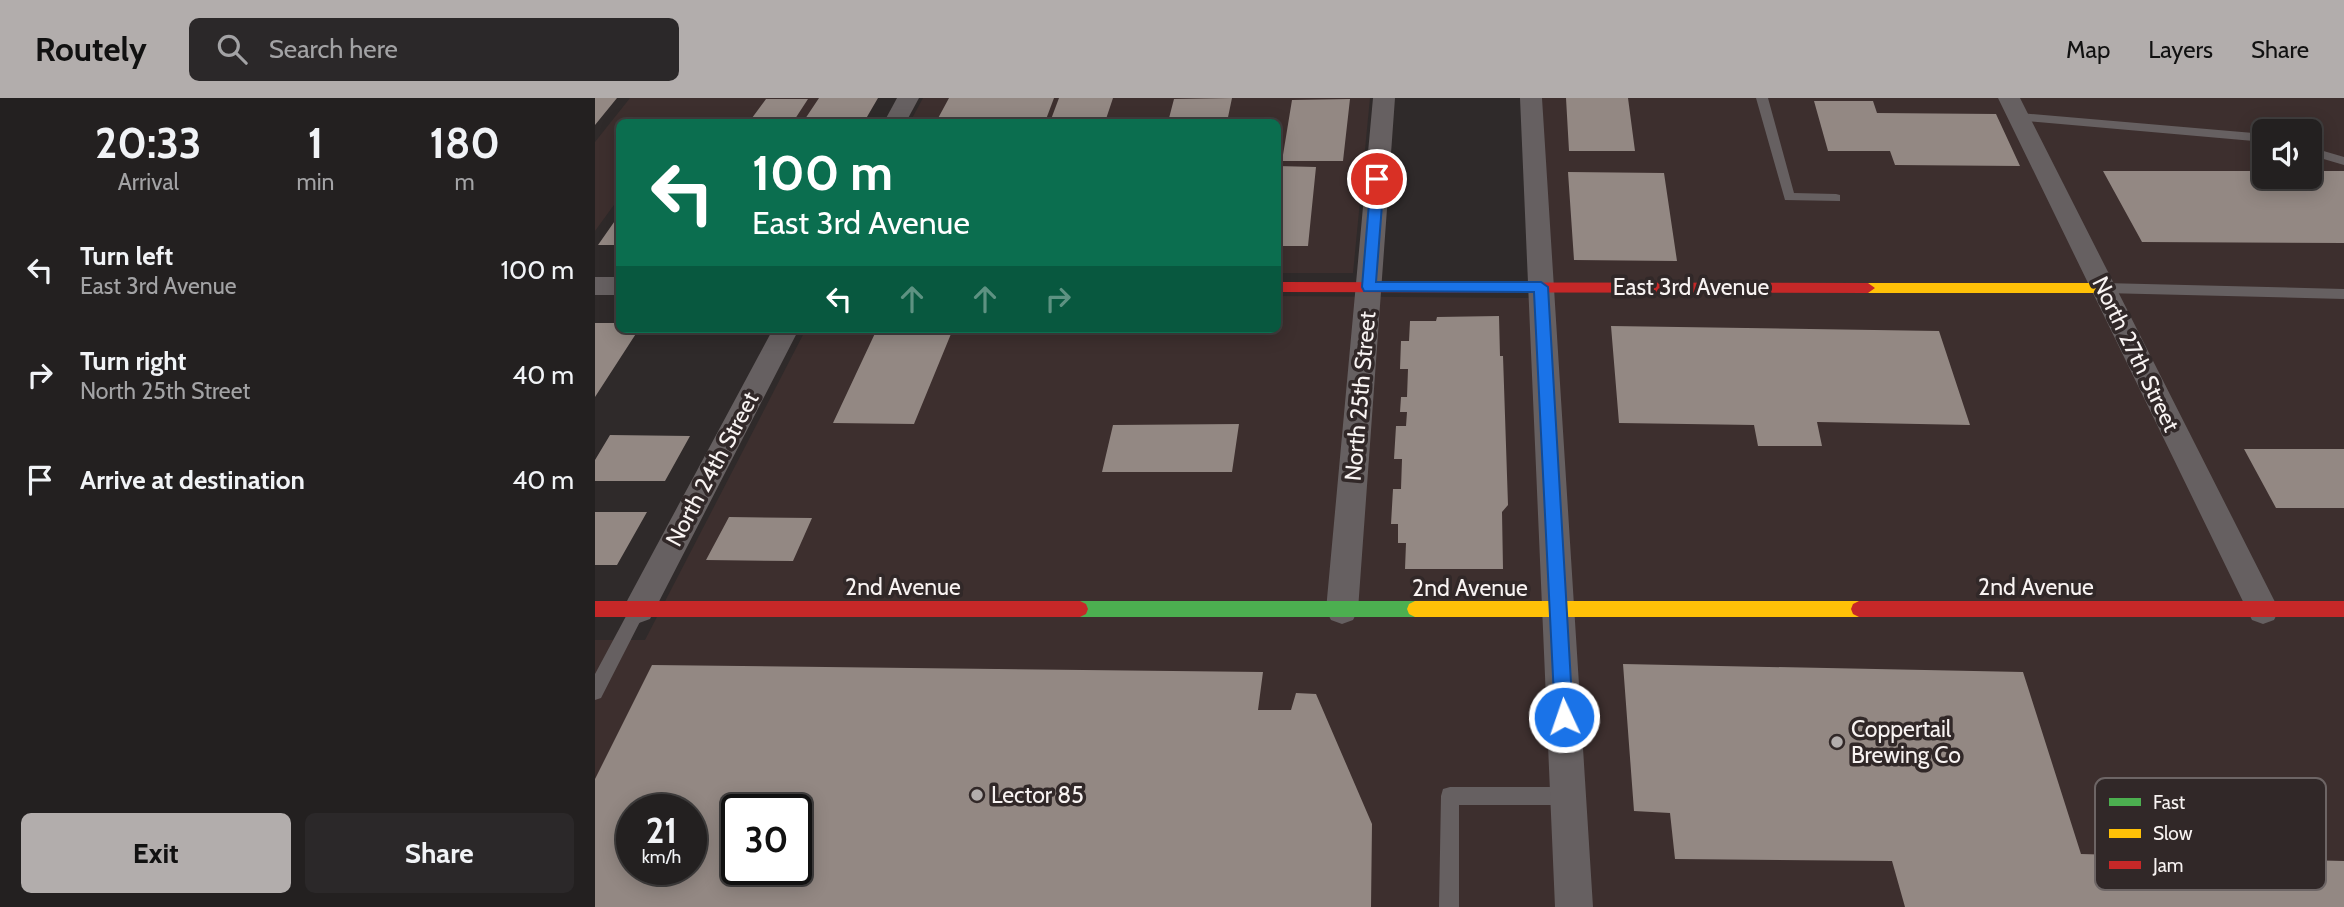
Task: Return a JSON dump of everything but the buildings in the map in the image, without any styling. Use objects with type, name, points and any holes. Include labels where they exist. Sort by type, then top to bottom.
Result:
[{"type":"street","points":[[897,119],[908,98]]},
{"type":"street","name":"North 25th Street","points":[[1342,610],[1384,98]]},
{"type":"street","points":[[1531,98],[1574,907]]},
{"type":"street","name":"North 27th Street","points":[[2014,107],[2263,610]]},
{"type":"street","points":[[595,286],[616,286]]},
{"type":"street","name":"East 3rd Avenue","points":[[1281,287],[2104,288]]},
{"type":"street","name":"North 24th Street","points":[[639,609],[784,333]]},
{"type":"street","name":"2nd Avenue","points":[[595,609],[2344,609]]},
{"type":"lane","points":[[1762,98],[1789,197],[1836,198]]},
{"type":"lane","points":[[2014,107],[2252,136]]},
{"type":"lane","points":[[2322,155],[2344,161]]},
{"type":"lane","points":[[2104,288],[2344,294]]},
{"type":"lane","points":[[595,692],[639,609]]},
{"type":"lane","points":[[1449,907],[1450,796],[1568,796]]},
{"type":"shaded area","points":[[630,98],[839,98],[826,119],[616,119],[616,202],[595,231],[595,142]]},
{"type":"shaded area","points":[[923,98],[1370,98],[1353,273],[1281,273],[1281,119],[912,119]]},
{"type":"shaded area","points":[[1524,98],[2344,98],[2344,907],[595,907],[595,640],[645,640],[804,333],[1281,333],[1281,296],[1533,298]]},
{"type":"traffic: fast","points":[[1080,609],[1415,609]]},
{"type":"traffic: slow","points":[[1868,288],[2104,288]]},
{"type":"traffic: slow","points":[[1415,609],[1859,609]]},
{"type":"traffic: jam","points":[[1281,287],[1868,288]]},
{"type":"traffic: jam","points":[[595,609],[1080,609]]},
{"type":"traffic: jam","points":[[1859,609],[2344,609]]},
{"type":"place","name":"Coppertail Brewing Co","points":[[1837,742]]},
{"type":"place","name":"Lector 85","points":[[977,795]]},
{"type":"route","points":[[1377,179],[1369,287],[1541,287],[1564,717]]}]
